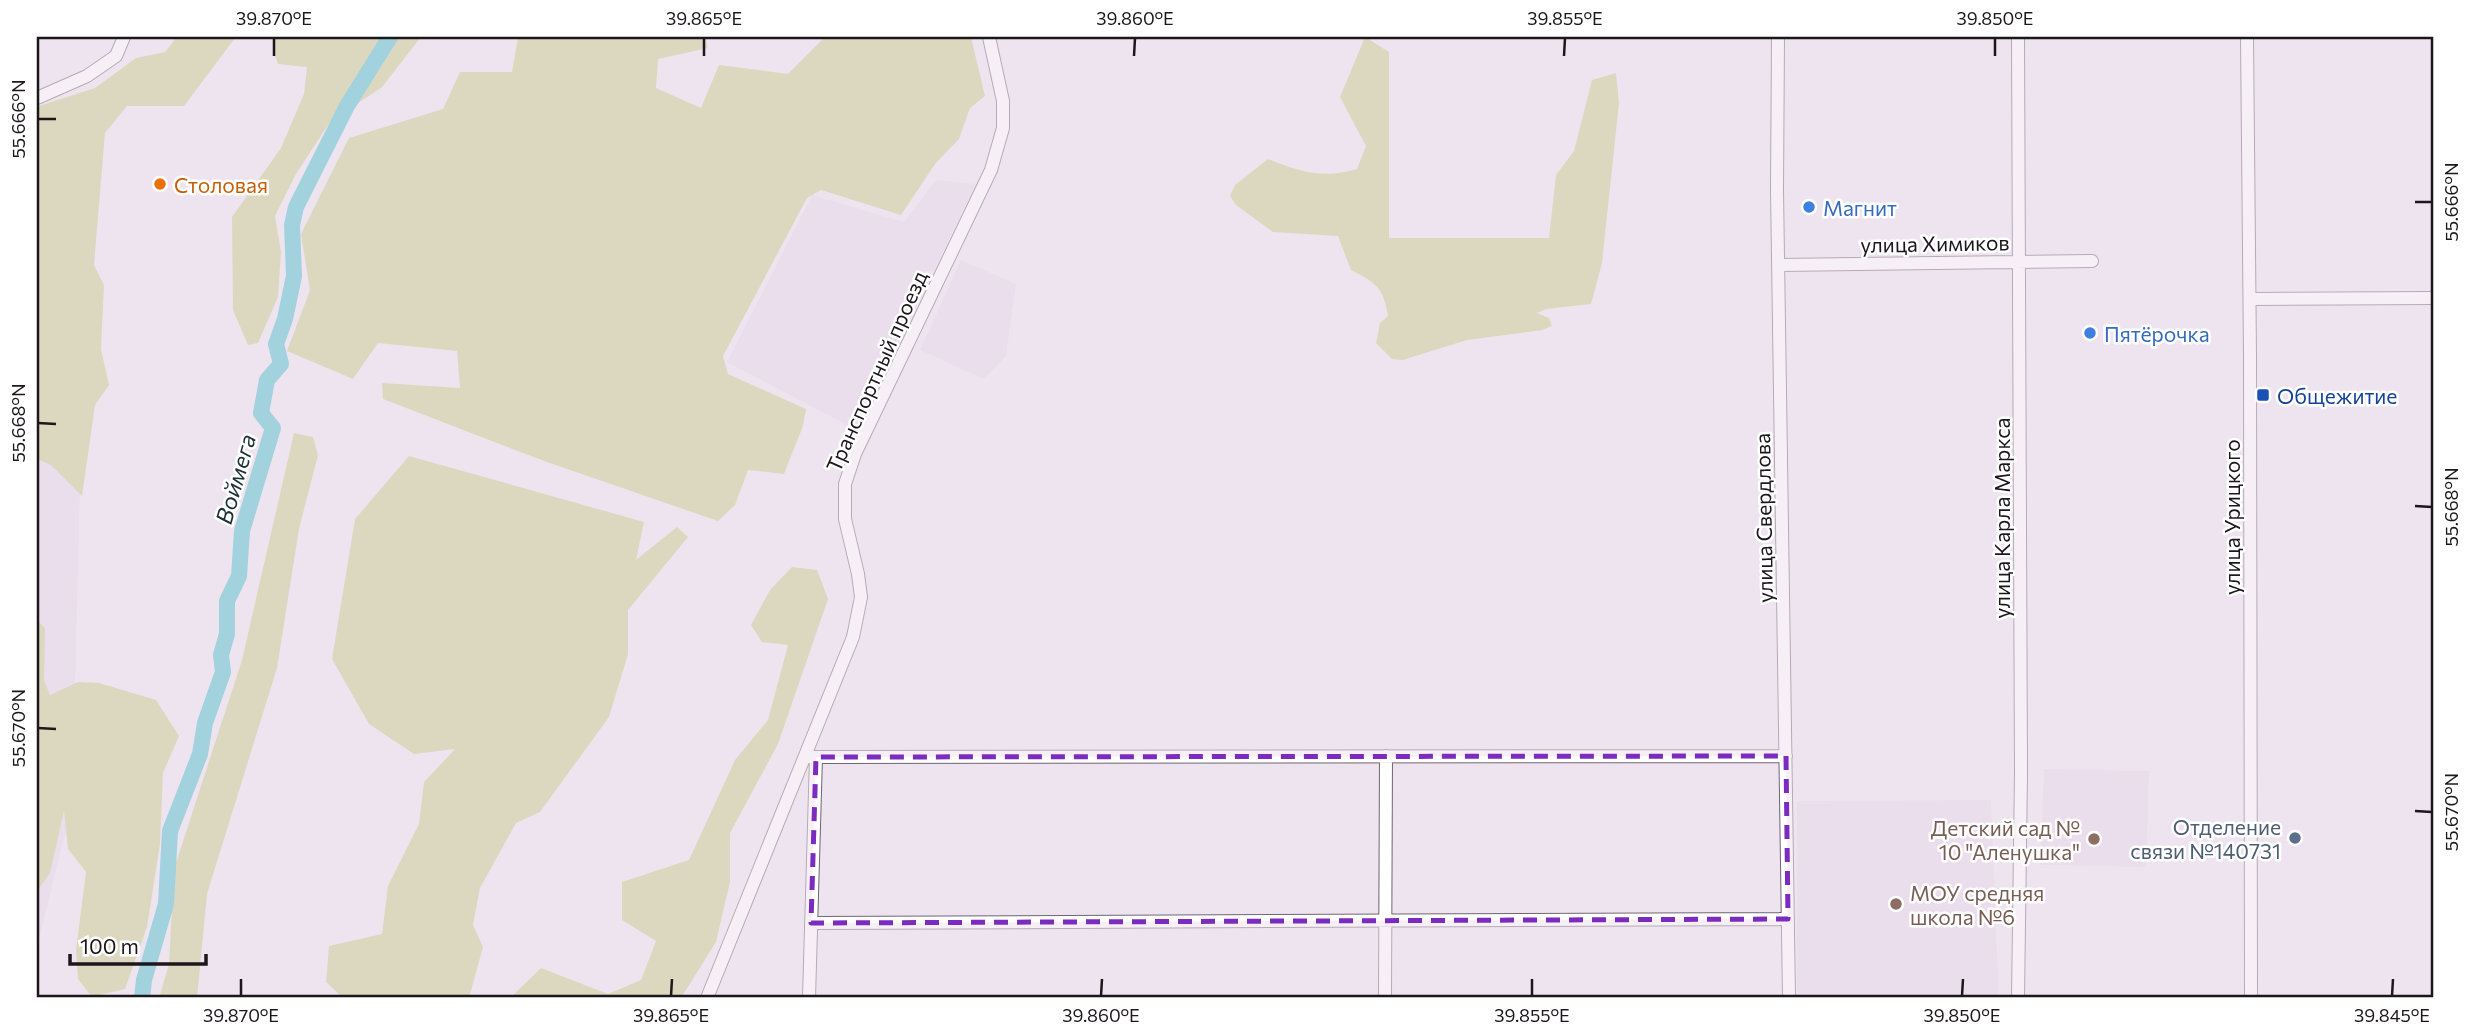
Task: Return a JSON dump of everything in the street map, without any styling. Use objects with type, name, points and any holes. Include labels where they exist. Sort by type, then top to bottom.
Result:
[{"type":"street","points":[[37,97],[88,76],[116,56],[124,37]]},
{"type":"street","name":"Транспортный проезд","points":[[707,998],[811,757],[853,638],[861,597],[845,519],[845,484],[855,454],[991,170],[1003,128],[1003,101],[989,37]]},
{"type":"street","name":"улица Свердлова","points":[[1778,37],[1789,998]]},
{"type":"street","name":"улица Карла Маркса","points":[[2018,37],[2021,773],[2018,998]]},
{"type":"street","name":"улица Урицкого","points":[[2247,37],[2251,998]]},
{"type":"street","name":"улица Химиков","points":[[1779,265],[2092,261]]},
{"type":"street","points":[[2250,299],[2434,298]]},
{"type":"street","points":[[1385,998],[1386,756]]},
{"type":"street","points":[[809,998],[811,757],[1786,756]]},
{"type":"street","points":[[811,923],[1788,919]]},
{"type":"highlighted area","points":[[1786,756],[1788,919],[811,923],[816,757]]},
{"type":"shaded area","points":[[37,142],[86,252],[72,806],[37,948]]},
{"type":"shaded area","points":[[936,180],[976,184],[934,270],[919,272],[894,352],[854,429],[727,362],[812,195],[904,222]]},
{"type":"shaded area","points":[[961,260],[1016,284],[1006,356],[984,379],[920,350]]},
{"type":"shaded area","name":"Детский сад № 10 \"Аленушка\"","points":[[2044,769],[2149,771],[2146,867],[2040,865]]},
{"type":"shaded area","name":"МОУ средняя школа №6","points":[[1991,800],[1999,998],[1797,998],[1797,801]]},
{"type":"green space","points":[[177,37],[235,38],[184,106],[127,106],[105,133],[94,265],[104,285],[101,349],[109,385],[95,405],[82,496],[51,465],[37,459],[37,104],[39,106],[95,88],[136,58],[165,52]]},
{"type":"green space","points":[[275,37],[421,37],[382,87],[330,122],[296,174],[275,216],[281,252],[278,297],[258,343],[248,345],[233,310],[232,217],[281,148],[304,94],[307,67],[278,64],[273,50]]},
{"type":"green space","points":[[518,37],[705,37],[708,48],[658,59],[656,88],[701,108],[719,65],[788,74],[825,37],[971,37],[985,96],[970,108],[959,139],[935,164],[901,215],[821,190],[807,198],[723,356],[728,374],[806,409],[803,426],[784,474],[748,470],[735,505],[718,521],[544,461],[383,399],[382,383],[460,388],[457,351],[378,343],[353,379],[287,351],[310,290],[301,234],[349,138],[443,109],[460,72],[512,72]]},
{"type":"green space","points":[[1365,37],[1389,52],[1389,238],[1549,238],[1556,175],[1574,151],[1592,80],[1616,73],[1619,103],[1602,263],[1591,304],[1546,309],[1537,313],[1549,318],[1552,326],[1542,330],[1467,340],[1403,360],[1392,359],[1376,343],[1380,323],[1388,316],[1381,292],[1372,282],[1351,270],[1338,236],[1273,232],[1236,205],[1230,196],[1235,185],[1268,159],[1312,173],[1357,169],[1366,146],[1340,97]]},
{"type":"green space","points":[[294,433],[313,437],[318,455],[299,529],[277,668],[207,894],[197,998],[159,998],[169,964],[174,869],[242,660]]},
{"type":"green space","points":[[409,456],[644,522],[636,560],[677,527],[688,537],[628,610],[628,654],[609,717],[540,812],[516,823],[480,888],[473,925],[483,947],[469,998],[343,998],[326,982],[329,946],[382,934],[388,886],[419,824],[424,782],[455,749],[414,754],[369,724],[332,659],[355,519]]},
{"type":"green space","points":[[792,567],[817,570],[828,599],[778,744],[730,833],[730,882],[716,942],[681,998],[510,998],[541,968],[608,994],[641,980],[656,941],[622,920],[622,882],[689,860],[735,760],[768,720],[788,645],[762,642],[751,625],[770,590]]},
{"type":"green space","points":[[37,620],[45,628],[44,680],[50,695],[78,682],[99,683],[156,700],[179,736],[163,773],[160,844],[147,927],[125,989],[92,997],[78,979],[76,950],[86,872],[68,849],[64,811],[50,873],[37,891]]},
{"type":"waterway","name":"Воймега","points":[[142,998],[144,980],[166,904],[170,831],[200,754],[205,723],[223,672],[221,655],[227,634],[227,601],[239,576],[242,531],[273,428],[261,413],[267,380],[281,364],[276,344],[285,319],[294,276],[292,225],[296,207],[347,106],[390,37]]},
{"type":"place","name":"Столовая","points":[[160,184]]},
{"type":"place","name":"Магнит","points":[[1809,207]]},
{"type":"place","name":"Пятёрочка","points":[[2090,333]]},
{"type":"place","name":"Общежитие","points":[[2263,395]]},
{"type":"place","name":"Отделение связи №140731","points":[[2295,838]]},
{"type":"place","name":"Детский сад № 10 \"Аленушка\"","points":[[2094,839]]},
{"type":"place","name":"МОУ средняя школа №6","points":[[1896,904]]}]
